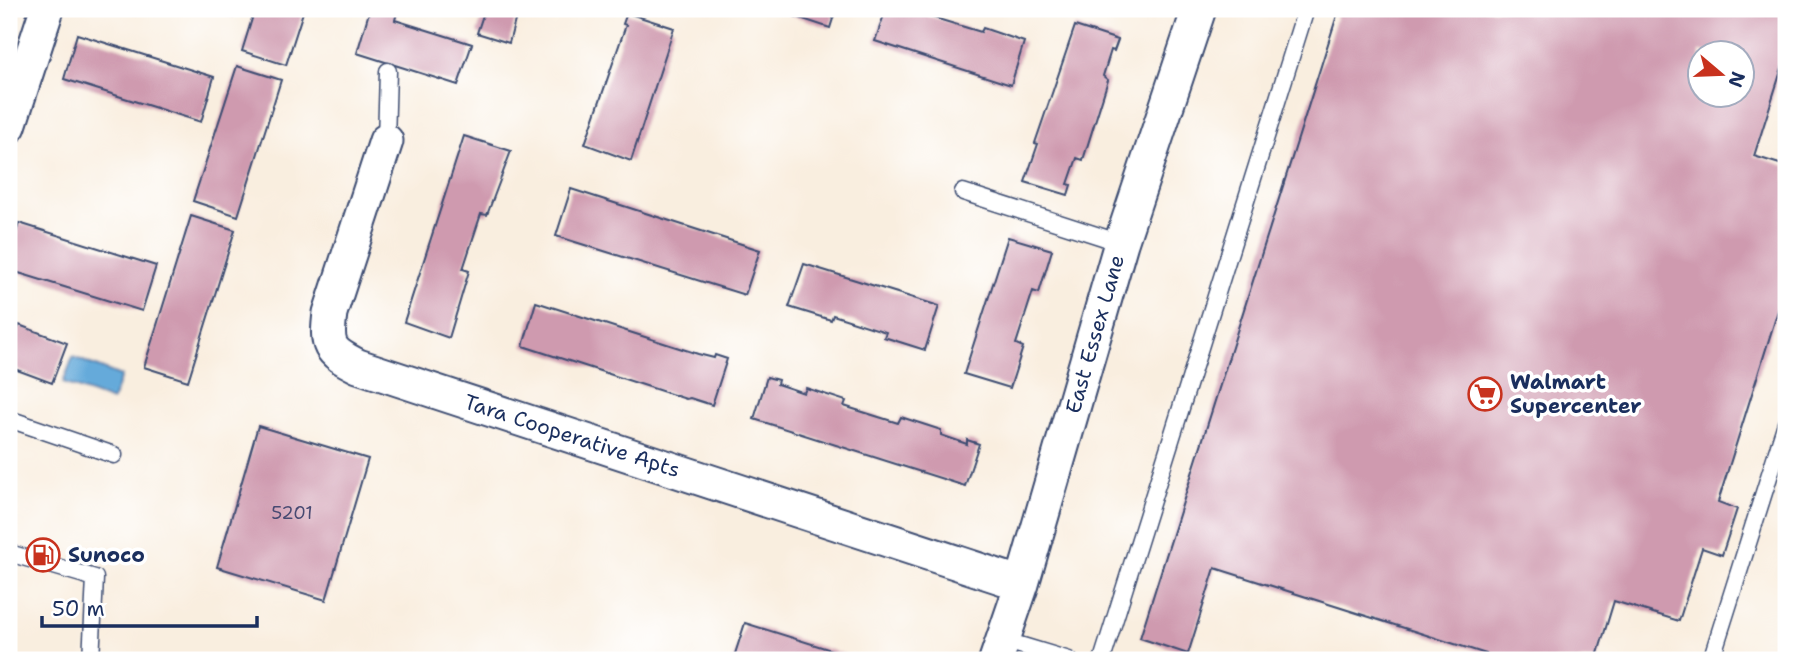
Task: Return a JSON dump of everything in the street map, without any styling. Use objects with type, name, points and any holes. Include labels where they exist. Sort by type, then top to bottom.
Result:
[{"type":"street","points":[[9,126],[47,9]]},
{"type":"street","name":"East Essex Lane","points":[[1000,650],[1022,584],[1121,243],[1199,9]]},
{"type":"street","name":"Tara Cooperative Apts","points":[[386,141],[330,313],[331,349],[343,358],[358,366],[1022,584]]},
{"type":"lane","points":[[1102,660],[1306,9]]},
{"type":"lane","points":[[386,141],[388,71]]},
{"type":"lane","points":[[963,192],[1121,243]]},
{"type":"lane","points":[[9,419],[114,455]]},
{"type":"lane","points":[[1711,660],[1786,423]]},
{"type":"lane","points":[[9,553],[95,578],[91,660]]},
{"type":"lane","points":[[1000,650],[1069,660]]},
{"type":"water","points":[[73,357],[121,376],[112,401],[63,383]]},
{"type":"building","points":[[208,9],[235,9],[233,17]]},
{"type":"building","points":[[255,9],[304,9],[286,65],[242,51]]},
{"type":"building","points":[[370,9],[398,9],[395,20],[472,44],[458,85],[357,53]]},
{"type":"building","points":[[485,9],[503,9],[517,13],[509,43],[477,33]]},
{"type":"building","points":[[773,9],[836,9],[830,28]]},
{"type":"building","points":[[886,9],[920,9],[928,11],[928,16],[981,32],[983,28],[1024,42],[1011,85],[875,41]]},
{"type":"building","name":"Walmart Supercenter","points":[[1339,9],[1766,9],[1786,15],[1786,55],[1754,156],[1786,166],[1786,285],[1718,502],[1737,509],[1722,555],[1702,548],[1679,621],[1614,601],[1596,660],[1505,660],[1215,568],[1188,654],[1140,638]]},
{"type":"building","points":[[627,13],[674,28],[631,161],[585,144],[626,25],[623,24]]},
{"type":"building","points":[[1075,26],[1118,40],[1114,51],[1111,50],[1103,76],[1108,80],[1083,160],[1077,158],[1068,184],[1071,185],[1068,195],[1025,182],[1038,144],[1035,143]]},
{"type":"building","points":[[77,34],[214,77],[201,122],[64,79]]},
{"type":"building","points":[[237,66],[281,80],[238,216],[193,201]]},
{"type":"building","points":[[464,136],[511,151],[487,215],[481,214],[463,269],[469,271],[449,338],[404,322]]},
{"type":"building","points":[[571,189],[760,250],[745,295],[556,236]]},
{"type":"building","points":[[191,216],[235,230],[188,381],[144,367]]},
{"type":"building","points":[[19,223],[156,266],[142,311],[9,270],[9,256]]},
{"type":"building","points":[[1008,237],[1052,250],[1039,293],[1033,291],[1016,344],[1023,347],[1010,388],[964,374]]},
{"type":"building","points":[[804,264],[939,306],[925,350],[884,337],[886,332],[833,315],[831,320],[789,307]]},
{"type":"building","points":[[536,302],[698,354],[727,359],[712,405],[523,346]]},
{"type":"building","points":[[19,325],[67,343],[52,383],[9,367],[9,354]]},
{"type":"building","points":[[767,377],[778,380],[777,384],[804,393],[806,388],[846,401],[844,406],[898,423],[901,417],[941,430],[941,435],[967,444],[967,440],[979,444],[965,486],[754,419]]},
{"type":"building","points":[[258,426],[368,459],[326,600],[217,567]]},
{"type":"building","points":[[745,623],[863,660],[733,660]]},
{"type":"place","name":"Walmart Supercenter","points":[[1485,394]]},
{"type":"place","name":"Sunoco","points":[[43,555]]}]
